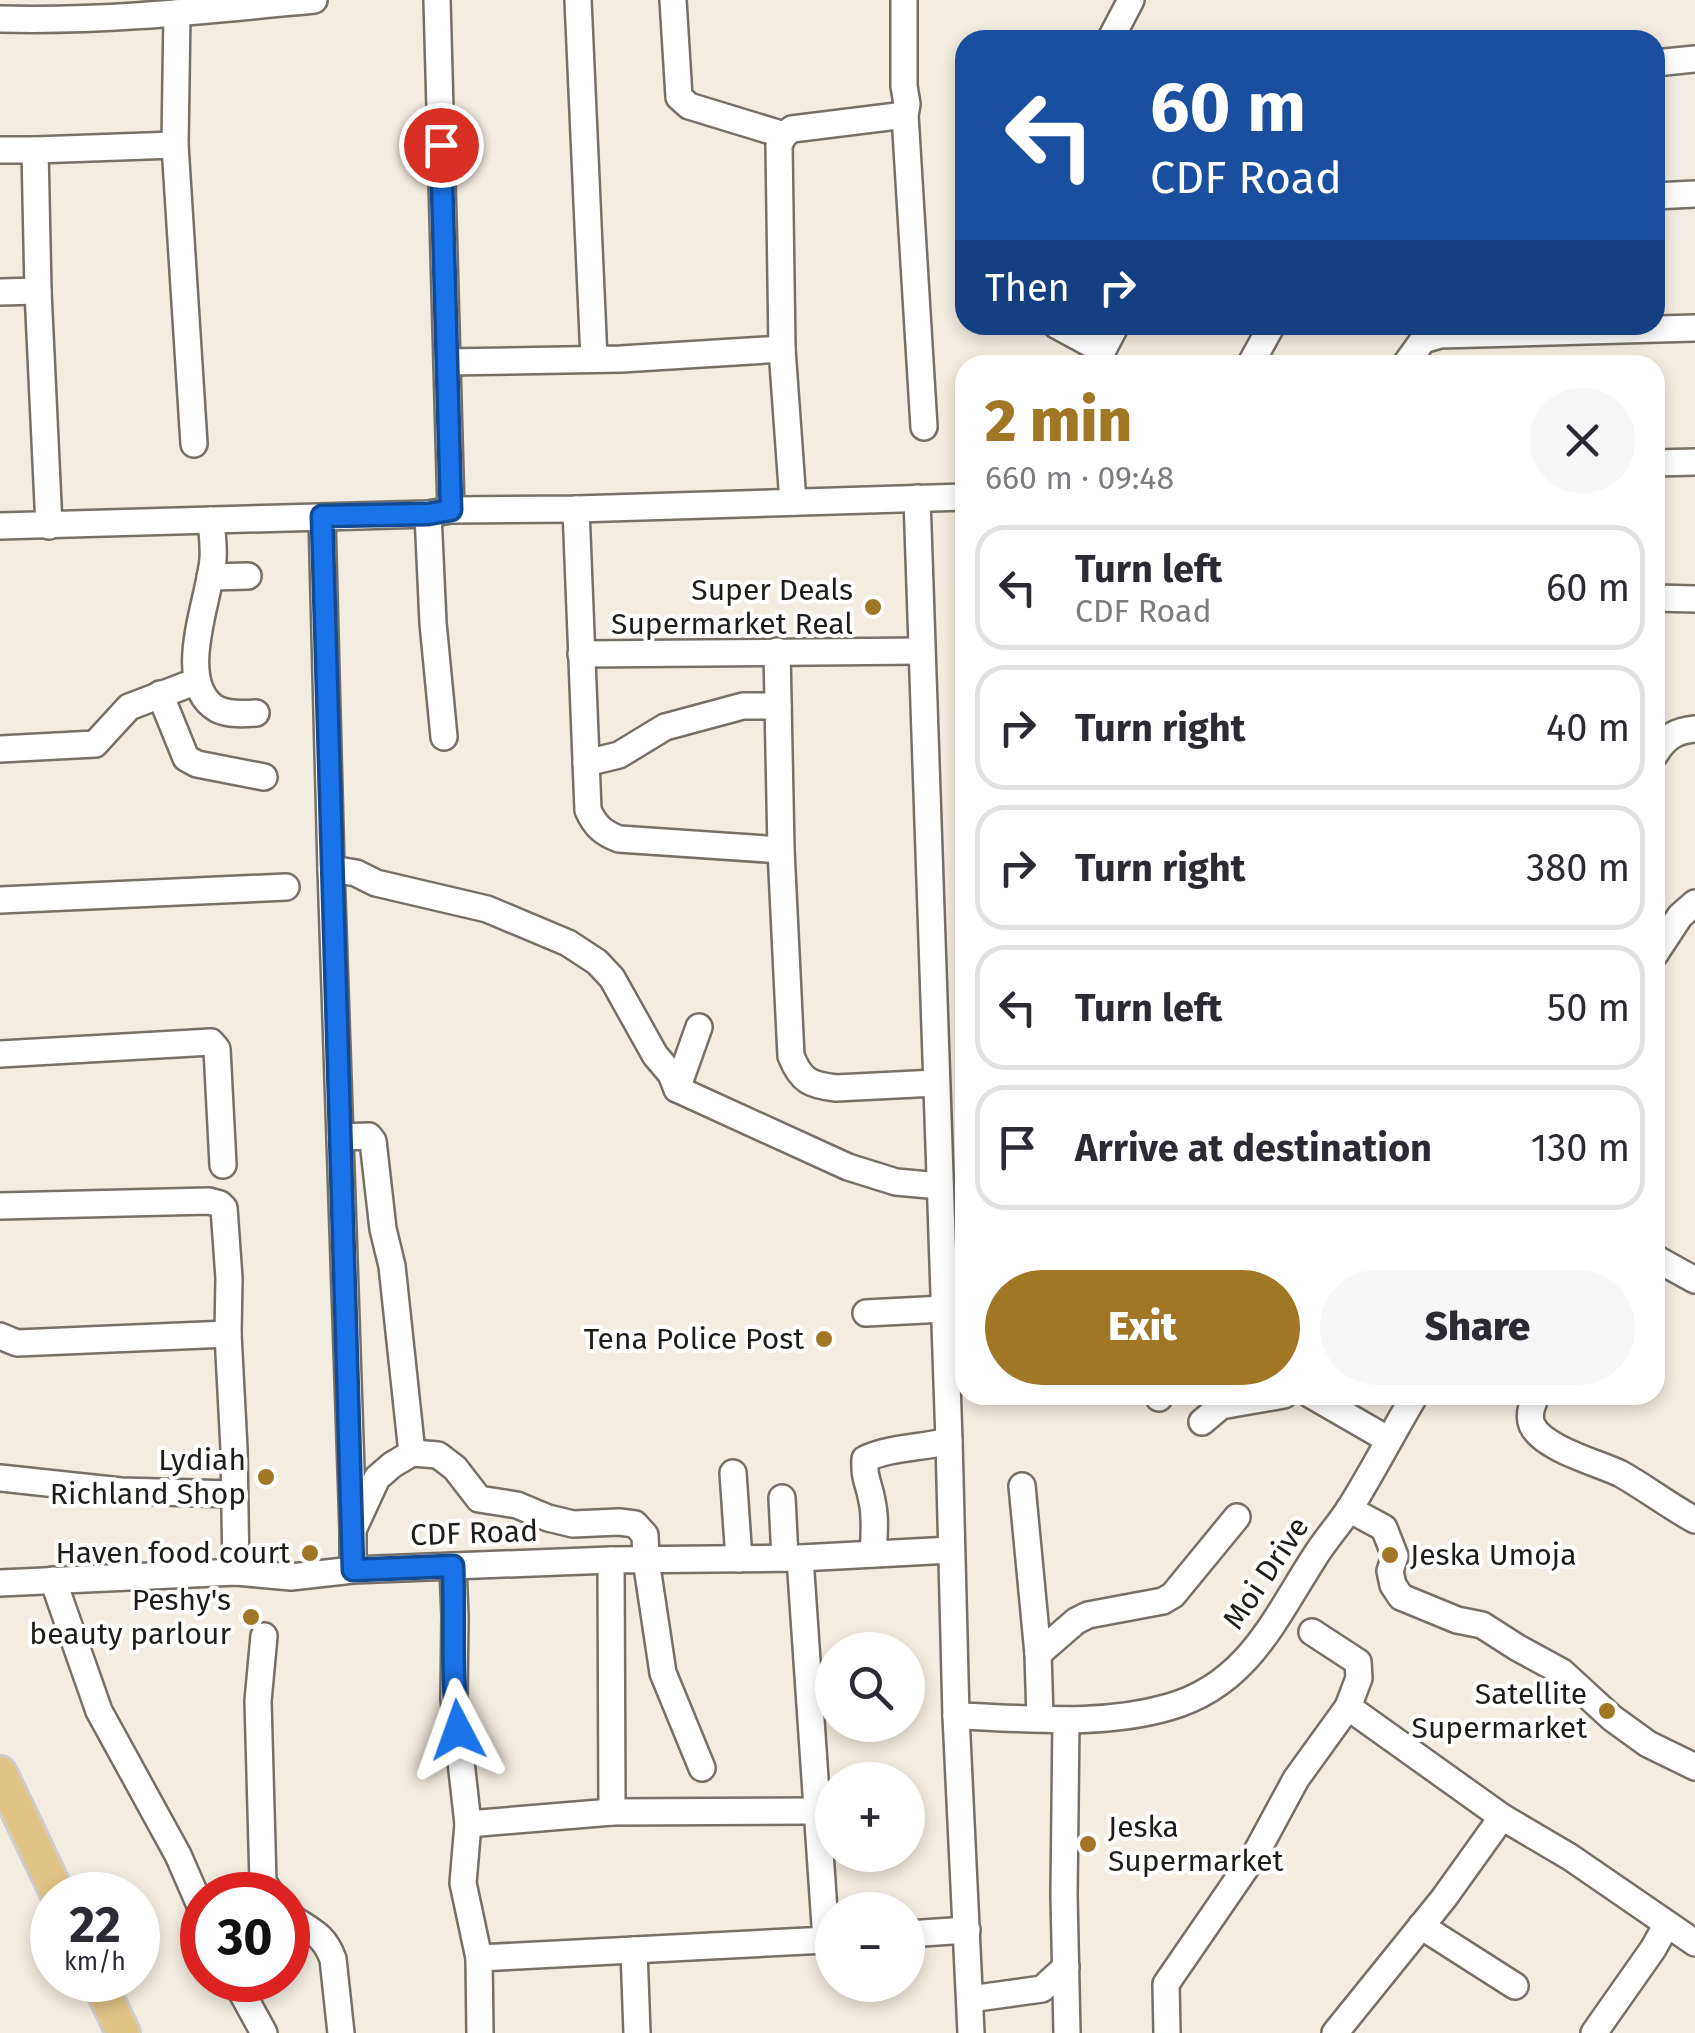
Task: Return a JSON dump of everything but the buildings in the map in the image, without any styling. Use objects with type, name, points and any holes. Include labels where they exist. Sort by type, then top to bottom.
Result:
[{"type":"main road","points":[[0,1773],[47,1872]]},
{"type":"main road","points":[[109,2002],[124,2033]]},
{"type":"street","points":[[0,19],[43,10],[177,13],[314,0]]},
{"type":"street","points":[[437,0],[447,362],[433,623],[444,737]]},
{"type":"street","points":[[578,0],[594,359]]},
{"type":"street","points":[[673,0],[679,97],[689,106],[784,135]]},
{"type":"street","points":[[904,0],[905,114],[924,427]]},
{"type":"street","points":[[1115,30],[1131,0]]},
{"type":"street","points":[[177,13],[175,146],[194,444]]},
{"type":"street","points":[[1665,62],[1695,59]]},
{"type":"street","points":[[793,502],[782,348],[779,145],[792,129],[905,114]]},
{"type":"street","points":[[0,150],[175,146]]},
{"type":"street","points":[[35,150],[49,526]]},
{"type":"street","points":[[1665,196],[1695,194]]},
{"type":"street","points":[[0,292],[38,292]]},
{"type":"street","points":[[1665,329],[1695,328]]},
{"type":"street","points":[[1069,335],[1095,355]]},
{"type":"street","points":[[1413,355],[1424,340],[1440,335]]},
{"type":"street","points":[[447,362],[594,359],[782,348]]},
{"type":"street","points":[[1665,463],[1695,462]]},
{"type":"street","points":[[0,526],[955,497]]},
{"type":"street","points":[[917,498],[940,1186],[954,1277],[944,1309],[956,1716],[971,2033]]},
{"type":"street","points":[[576,509],[588,810],[594,823],[619,840],[782,850]]},
{"type":"street","points":[[322,516],[353,1570]]},
{"type":"street","points":[[211,520],[214,558],[198,640],[197,681],[203,695],[216,708],[237,714],[256,713]]},
{"type":"street","points":[[210,577],[248,576]]},
{"type":"street","points":[[1665,598],[1695,598]]},
{"type":"street","points":[[777,651],[791,1056],[798,1072],[808,1081],[836,1088],[936,1083]]},
{"type":"street","points":[[581,654],[921,651]]},
{"type":"street","points":[[0,749],[95,744],[130,707],[197,681]]},
{"type":"street","points":[[160,694],[186,758],[197,764],[264,777]]},
{"type":"street","points":[[586,763],[619,755],[665,727],[743,706],[778,706]]},
{"type":"street","points":[[1665,740],[1678,730],[1695,729]]},
{"type":"street","points":[[331,870],[356,873],[376,883],[487,908],[568,942],[612,978],[656,1056],[672,1074],[676,1090]]},
{"type":"street","points":[[0,900],[286,887]]},
{"type":"street","points":[[1665,939],[1695,902]]},
{"type":"street","points":[[676,1090],[698,1027]]},
{"type":"street","points":[[0,1054],[211,1042],[217,1049],[223,1165]]},
{"type":"street","points":[[676,1090],[848,1167],[896,1182],[940,1186]]},
{"type":"street","points":[[340,1138],[368,1136],[373,1141],[392,1266],[412,1453]]},
{"type":"street","points":[[0,1206],[209,1201],[224,1208],[236,1572]]},
{"type":"street","points":[[1665,1264],[1695,1280]]},
{"type":"street","points":[[866,1313],[944,1309]]},
{"type":"street","points":[[0,1336],[17,1344],[228,1334]]},
{"type":"street","points":[[1202,1422],[1228,1405]]},
{"type":"street","points":[[1328,1405],[1389,1440]]},
{"type":"street","name":"Moi Drive","points":[[956,1716],[1108,1718],[1167,1708],[1208,1692],[1234,1674],[1263,1640],[1349,1509],[1409,1405]]},
{"type":"street","points":[[1527,1405],[1532,1424],[1543,1438],[1586,1462],[1620,1474],[1695,1520]]},
{"type":"street","points":[[874,1554],[874,1516],[864,1479],[865,1459],[882,1451],[949,1442]]},
{"type":"street","points":[[353,1530],[377,1478],[412,1453],[438,1455],[455,1468],[479,1498],[517,1505],[574,1524],[635,1524],[644,1535],[664,1673],[702,1768]]},
{"type":"street","points":[[733,1473],[739,1559]]},
{"type":"street","points":[[0,1478],[121,1491],[234,1494]]},
{"type":"street","points":[[1022,1486],[1040,1718]]},
{"type":"street","points":[[782,1498],[792,1558],[815,1782]]},
{"type":"street","points":[[1349,1509],[1384,1528],[1395,1556],[1390,1571],[1392,1585],[1402,1597],[1482,1626],[1562,1672],[1612,1718],[1648,1744],[1695,1767]]},
{"type":"street","points":[[1038,1654],[1088,1615],[1163,1601],[1173,1595],[1237,1518]]},
{"type":"street","name":"CDF Road","points":[[0,1582],[236,1572],[291,1578],[353,1570],[951,1550]]},
{"type":"street","points":[[611,1560],[612,1812]]},
{"type":"street","points":[[453,1566],[454,1699],[468,1824],[463,1883],[479,1958],[480,2033]]},
{"type":"street","points":[[53,1580],[99,1711],[185,1872]]},
{"type":"street","points":[[1167,2033],[1166,1984],[1256,1853],[1296,1779],[1348,1707],[1359,1678],[1358,1662],[1312,1632]]},
{"type":"street","points":[[262,1872],[258,1701],[264,1636]]},
{"type":"street","points":[[1348,1707],[1502,1817],[1570,1857],[1695,1943]]},
{"type":"street","points":[[1066,1720],[1067,2033]]},
{"type":"street","points":[[468,1824],[612,1812],[815,1811]]},
{"type":"street","points":[[1335,2033],[1502,1817]]},
{"type":"street","points":[[1594,2033],[1667,1924]]},
{"type":"street","points":[[1421,1926],[1515,1986]]},
{"type":"street","points":[[310,1929],[322,1938],[333,1958],[342,2033]]},
{"type":"street","points":[[925,1933],[967,1930]]},
{"type":"street","points":[[479,1958],[815,1941]]},
{"type":"street","points":[[634,1950],[636,2033]]},
{"type":"street","points":[[970,1998],[1042,1989],[1066,1967]]},
{"type":"street","points":[[247,2002],[264,2033]]},
{"type":"place","name":"Super Deals Supermarket Real","points":[[873,607]]},
{"type":"place","name":"Tena Police Post","points":[[824,1339]]},
{"type":"place","name":"Lydiah Richland Shop","points":[[266,1477]]},
{"type":"place","name":"Haven food court","points":[[310,1553]]},
{"type":"place","name":"Jeska Umoja","points":[[1390,1555]]},
{"type":"place","name":"Peshy's beauty parlour","points":[[251,1617]]},
{"type":"place","name":"Satellite Supermarket","points":[[1607,1711]]},
{"type":"place","name":"Jeska Supermarket","points":[[1088,1844]]},
{"type":"route","points":[[441,145],[451,510],[322,516],[353,1570],[453,1566],[454,1699],[458,1730]]}]
